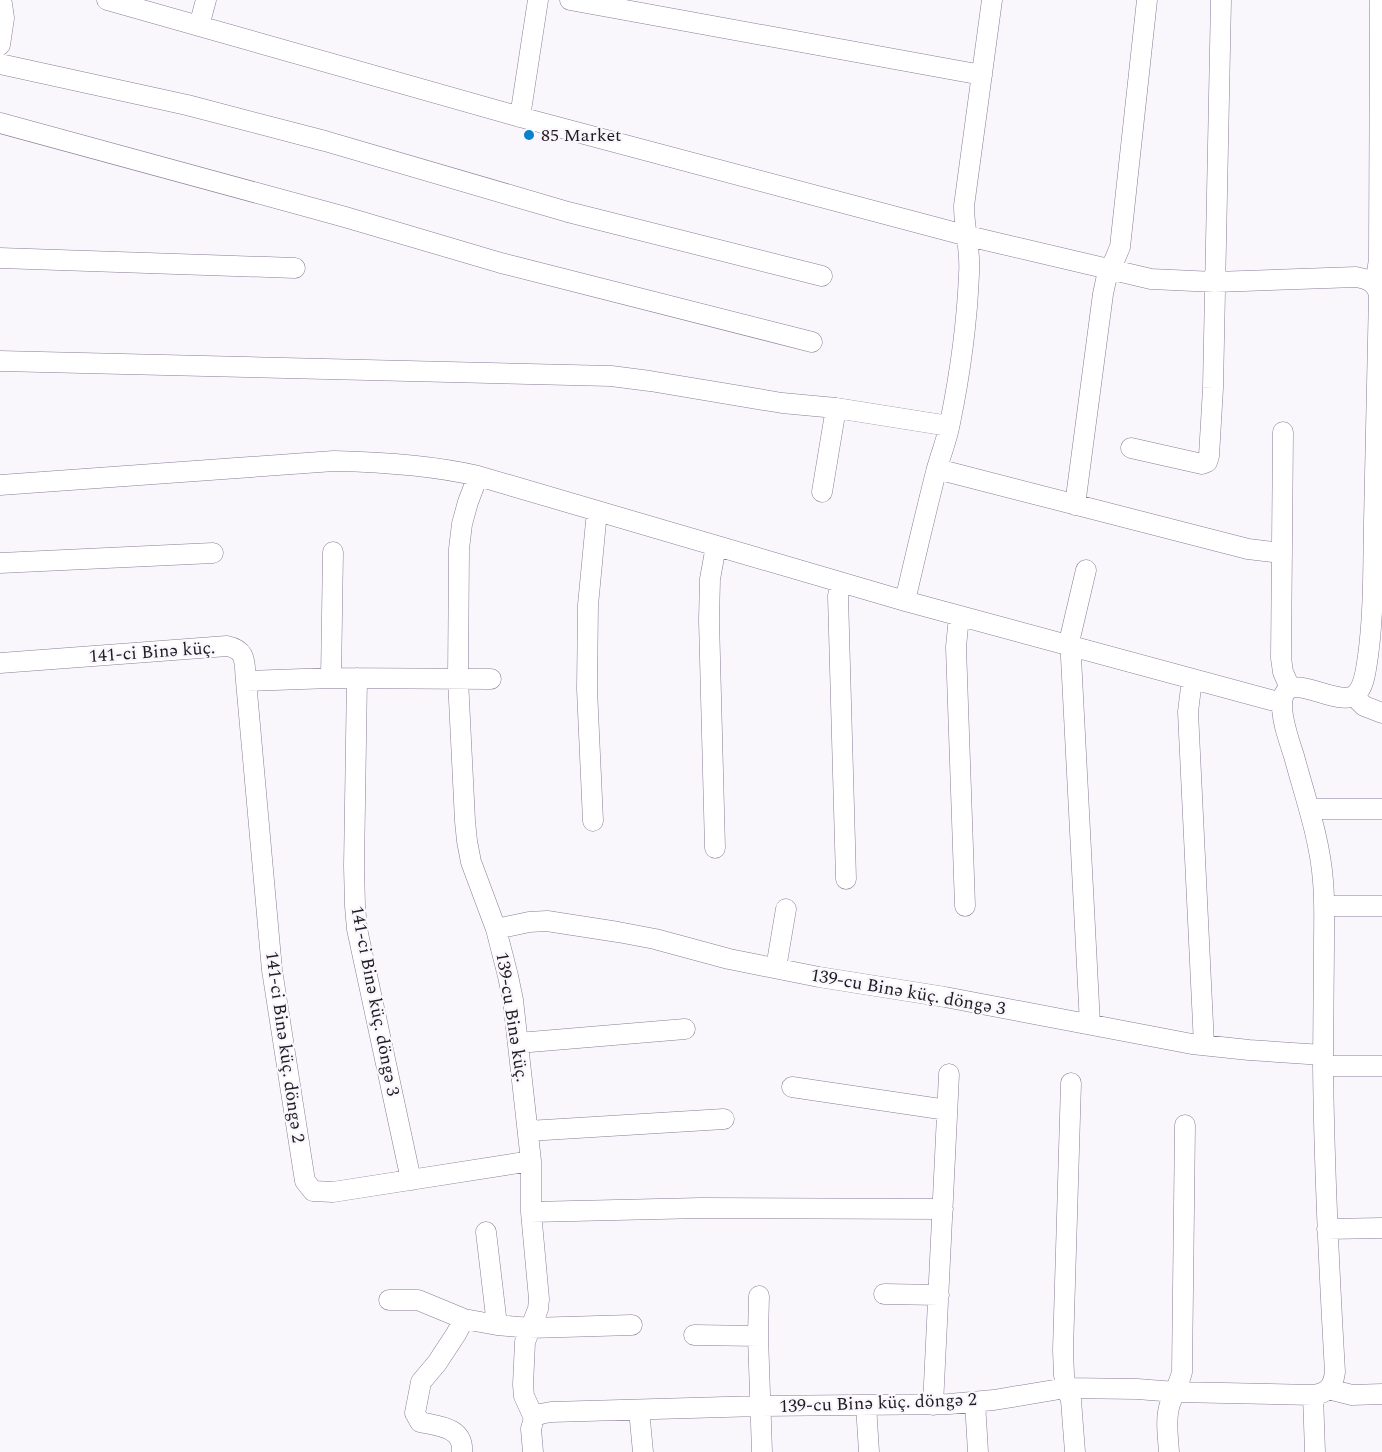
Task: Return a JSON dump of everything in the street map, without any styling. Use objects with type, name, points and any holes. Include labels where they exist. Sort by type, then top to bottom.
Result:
[{"type":"street","points":[[0,485],[334,461],[425,466],[478,476],[841,583],[1192,679],[1286,695],[1303,687],[1347,698],[1354,696],[1361,687],[1368,659],[1378,526],[1378,294],[1376,287],[1365,278],[1215,282],[1151,279],[968,236],[520,117],[107,0]]},
{"type":"street","points":[[199,26],[206,0]]},
{"type":"street","points":[[520,117],[538,0]]},
{"type":"street","points":[[570,0],[982,75]]},
{"type":"street","points":[[905,601],[949,426],[965,335],[970,254],[964,206],[993,0]]},
{"type":"street","points":[[1075,505],[1103,294],[1110,269],[1120,247],[1147,0]]},
{"type":"street","points":[[1131,448],[1202,464],[1207,462],[1209,456],[1213,388],[1221,0]]},
{"type":"street","points":[[1371,282],[1377,273],[1379,260],[1380,0]]},
{"type":"street","points":[[0,45],[4,18],[3,3]]},
{"type":"street","points":[[0,64],[187,105],[314,138],[568,212],[822,276]]},
{"type":"street","points":[[0,123],[345,217],[501,263],[812,342]]},
{"type":"street","points":[[0,258],[295,268]]},
{"type":"street","points":[[0,361],[611,376],[949,426]]},
{"type":"street","points":[[822,492],[836,408]]},
{"type":"street","points":[[1283,432],[1281,658],[1286,695],[1285,726],[1309,809],[1322,867],[1324,906],[1323,1061],[1327,1229],[1335,1372],[1334,1383],[1321,1392],[1316,1452]]},
{"type":"street","points":[[937,469],[1248,549],[1281,554]]},
{"type":"street","name":"139-cu Binə küç.","points":[[478,476],[462,524],[459,549],[458,679],[465,821],[471,862],[496,929],[508,976],[528,1131],[531,1161],[531,1212],[539,1299],[538,1309],[525,1342],[524,1396],[534,1418],[531,1429],[533,1452]]},
{"type":"street","points":[[593,821],[587,689],[588,605],[597,511]]},
{"type":"street","points":[[715,848],[709,620],[710,579],[716,546]]},
{"type":"street","points":[[331,678],[333,552]]},
{"type":"street","points":[[0,563],[213,553]]},
{"type":"street","points":[[1086,570],[1071,631],[1070,646],[1090,1024]]},
{"type":"street","points":[[841,583],[838,596],[846,879]]},
{"type":"street","points":[[959,616],[956,647],[965,906]]},
{"type":"street","name":"141-ci Binə küç.","points":[[0,663],[227,646],[236,648],[244,656],[246,681]]},
{"type":"street","points":[[246,681],[331,678],[491,679]]},
{"type":"street","name":"141-ci Binə küç. döngə 3","points":[[357,678],[354,866],[357,929],[411,1180]]},
{"type":"street","points":[[1192,679],[1188,712],[1204,1045]]},
{"type":"street","name":"141-ci Binə küç. döngə 2","points":[[246,681],[272,970],[305,1181],[314,1191],[333,1192],[531,1161]]},
{"type":"street","points":[[1354,696],[1364,706],[1382,713]]},
{"type":"street","points":[[1309,809],[1382,809]]},
{"type":"street","points":[[1324,906],[1382,906]]},
{"type":"street","points":[[776,968],[786,909]]},
{"type":"street","name":"139-cu Binə küç. döngə 3","points":[[496,929],[529,922],[547,921],[567,924],[655,939],[729,959],[819,977],[945,997],[1204,1045],[1323,1061],[1382,1066]]},
{"type":"street","points":[[518,1043],[685,1029]]},
{"type":"street","points":[[933,1405],[949,1074]]},
{"type":"street","points":[[1071,1083],[1063,1350],[1066,1388],[1071,1400],[1075,1452]]},
{"type":"street","points":[[792,1087],[947,1110]]},
{"type":"street","points":[[528,1131],[724,1119]]},
{"type":"street","points":[[1169,1452],[1167,1414],[1182,1372],[1185,1125]]},
{"type":"street","points":[[531,1212],[701,1208],[943,1209]]},
{"type":"street","points":[[1327,1229],[1382,1228]]},
{"type":"street","points":[[486,1232],[497,1324]]},
{"type":"street","points":[[884,1294],[939,1295]]},
{"type":"street","points":[[759,1296],[762,1452]]},
{"type":"street","points":[[388,1300],[418,1300],[464,1318],[530,1328],[632,1325]]},
{"type":"street","points":[[462,1452],[463,1446],[459,1436],[452,1430],[420,1422],[415,1413],[421,1382],[437,1363],[464,1318]]},
{"type":"street","points":[[693,1335],[758,1336]]},
{"type":"street","name":"139-cu Binə küç. döngə 2","points":[[534,1418],[551,1412],[760,1406],[933,1405],[975,1402],[1066,1388],[1176,1392],[1382,1394]]},
{"type":"street","points":[[975,1402],[978,1452]]},
{"type":"street","points":[[866,1405],[869,1452]]},
{"type":"street","points":[[639,1410],[643,1452]]},
{"type":"place","name":"85 Market","points":[[529,135]]}]
